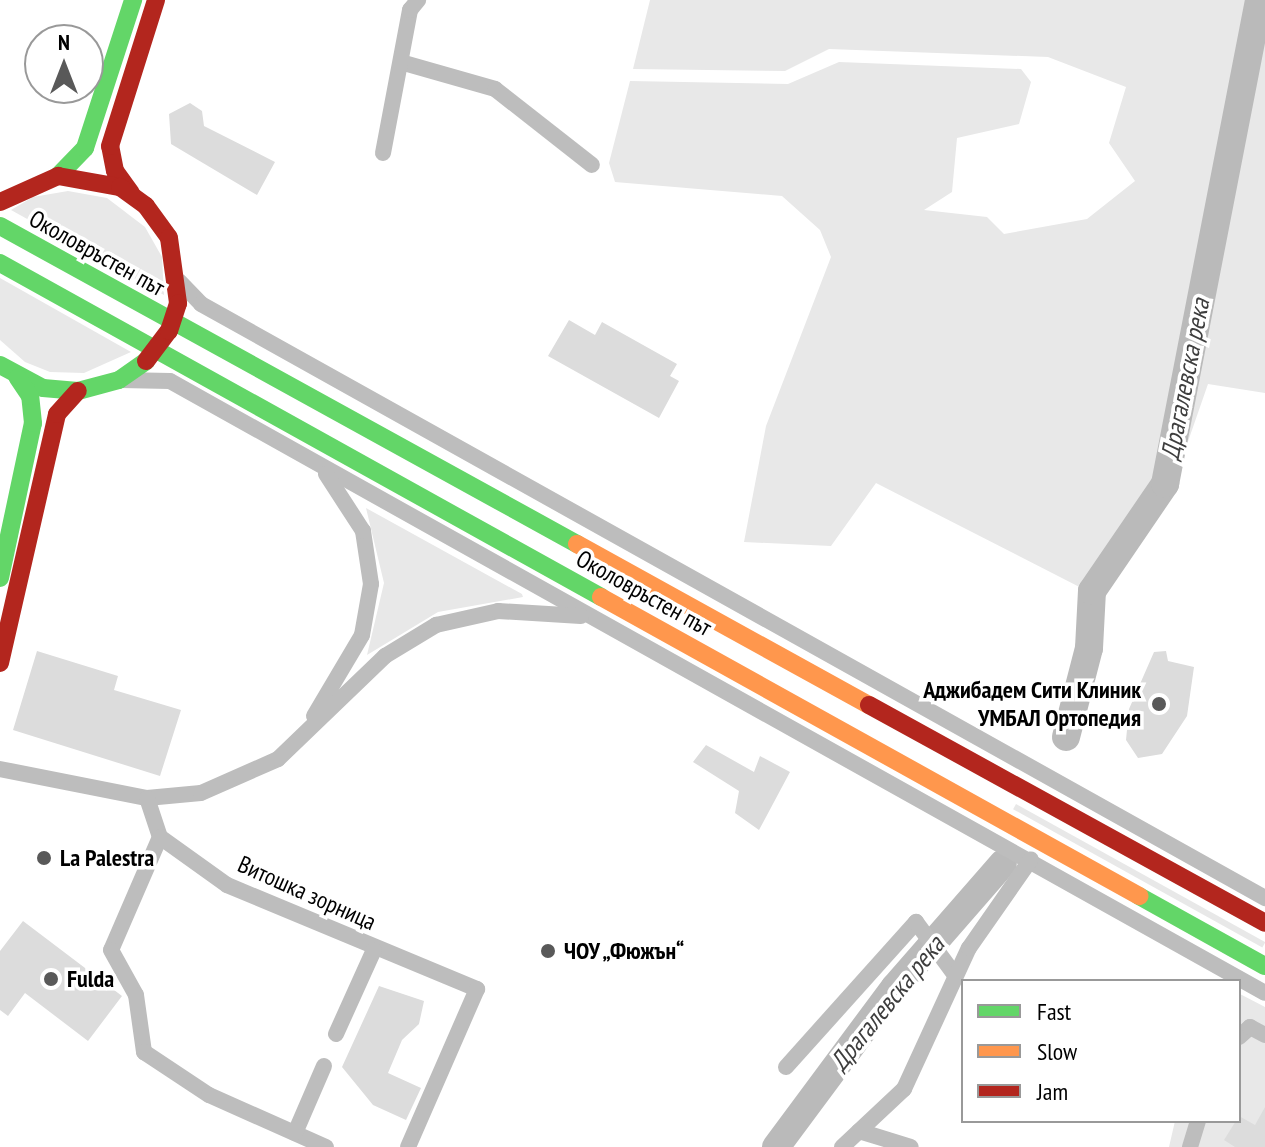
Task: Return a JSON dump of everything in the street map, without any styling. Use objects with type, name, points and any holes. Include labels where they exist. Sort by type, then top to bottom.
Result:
[{"type":"main road","points":[[58,176],[85,148],[133,0]]},
{"type":"main road","points":[[18,378],[78,391],[119,380],[146,361],[169,331],[178,303],[179,281],[165,231],[131,194],[115,171],[110,146],[156,0]]},
{"type":"main road","points":[[0,202],[9,190],[58,176],[97,179],[131,194]]},
{"type":"main road","name":"Околовръстен път","points":[[0,226],[1265,923]]},
{"type":"main road","name":"Околовръстен път","points":[[0,263],[1265,966]]},
{"type":"main road","points":[[0,365],[18,378],[30,396],[33,423],[0,578]]},
{"type":"main road","points":[[0,663],[57,414],[78,391]]},
{"type":"main road","points":[[768,648],[865,676]]},
{"type":"main road","points":[[742,676],[828,746]]},
{"type":"main road","points":[[912,702],[995,772]]},
{"type":"main road","points":[[1031,859],[1162,907]]},
{"type":"street","points":[[383,153],[414,5],[394,0]]},
{"type":"street","points":[[404,63],[495,89],[592,165]]},
{"type":"street","name":"Околовръстен път","points":[[179,281],[201,304],[1265,898]]},
{"type":"street","name":"Околовръстен път","points":[[119,380],[162,378],[590,618],[1031,859],[1241,979]]},
{"type":"street","points":[[300,738],[362,635],[371,584],[363,531],[319,465]]},
{"type":"street","points":[[0,769],[147,798],[201,793],[253,775],[300,738],[385,656],[436,625],[498,611],[590,618]]},
{"type":"street","points":[[147,798],[160,837],[112,938],[114,958],[136,995],[140,1042],[148,1057],[209,1095],[326,1147]]},
{"type":"street","name":"Витошка зорница","points":[[160,837],[227,885],[374,950],[477,989],[408,1147]]},
{"type":"street","points":[[842,1147],[904,1089],[955,975],[1031,859]]},
{"type":"street","points":[[786,1067],[916,922],[955,975]]},
{"type":"street","points":[[336,1034],[374,950]]},
{"type":"street","name":"Околовръстен път","points":[[1241,979],[1265,993]]},
{"type":"street","points":[[1241,1035],[1250,1027],[1265,1035]]},
{"type":"street","points":[[295,1133],[324,1066]]},
{"type":"street","points":[[1190,1147],[1197,1123]]},
{"type":"street","points":[[859,1131],[911,1147]]},
{"type":"shaded area","points":[[650,0],[1265,0],[1265,393],[1208,384],[1168,499],[1099,597],[876,483],[831,546],[744,542],[766,426],[831,257],[820,230],[782,196],[615,182],[609,163],[630,81],[788,84],[839,62],[1021,69],[1031,82],[1019,124],[957,138],[952,192],[924,210],[987,217],[1004,234],[1087,219],[1135,181],[1109,143],[1126,87],[1048,57],[829,49],[785,71],[633,69]]},
{"type":"shaded area","points":[[68,191],[107,198],[145,227],[162,257],[164,295],[11,210],[33,197]]},
{"type":"shaded area","points":[[0,278],[131,352],[84,373],[50,372],[25,362],[0,340]]},
{"type":"shaded area","points":[[366,508],[523,597],[438,612],[367,655],[384,583]]},
{"type":"shaded area","points":[[1016,804],[1265,942],[1262,947],[1013,809]]},
{"type":"shaded area","points":[[1241,995],[1265,1007],[1265,1147],[1169,1147],[1175,1123],[1241,1123]]},
{"type":"building","points":[[190,103],[202,111],[204,126],[275,162],[257,195],[171,144],[169,114]]},
{"type":"building","points":[[569,320],[595,335],[602,322],[677,364],[670,376],[679,381],[659,418],[548,356]]},
{"type":"building","points":[[37,651],[118,676],[114,690],[181,710],[160,776],[13,730]]},
{"type":"building","name":"Аджибадем Сити Клиник УМБАЛ Ортопедия","points":[[1166,651],[1168,661],[1194,667],[1187,716],[1162,754],[1138,758],[1126,740],[1129,709],[1154,652]]},
{"type":"building","points":[[706,745],[754,772],[760,756],[790,772],[759,830],[735,813],[739,791],[693,762]]},
{"type":"building","name":"Fulda","points":[[23,921],[122,996],[88,1041],[25,993],[8,1016],[0,1010],[0,951]]},
{"type":"building","points":[[379,986],[424,1001],[419,1024],[402,1040],[388,1073],[421,1088],[406,1120],[373,1105],[342,1067]]},
{"type":"building","points":[[1265,1107],[1265,1147],[1235,1147],[1224,1140],[1235,1123],[1241,1123],[1241,1117],[1255,1125]]},
{"type":"waterway","name":"Драгалевска река","points":[[1066,737],[1089,648],[1092,591],[1165,484],[1259,0]]},
{"type":"waterway","name":"Драгалевска река","points":[[776,1147],[895,987],[1003,863]]},
{"type":"traffic: fast","points":[[58,176],[85,148],[133,0]]},
{"type":"traffic: fast","points":[[0,226],[577,544]]},
{"type":"traffic: fast","points":[[0,263],[601,597]]},
{"type":"traffic: fast","points":[[0,365],[43,388],[78,391],[119,380],[146,361]]},
{"type":"traffic: fast","points":[[0,578],[33,423],[30,396],[18,378]]},
{"type":"traffic: fast","points":[[1139,896],[1265,966]]},
{"type":"traffic: slow","points":[[577,544],[869,705]]},
{"type":"traffic: slow","points":[[601,597],[1139,896]]},
{"type":"traffic: jam","points":[[131,193],[115,171],[110,146],[156,0]]},
{"type":"traffic: jam","points":[[0,202],[58,176],[120,187],[146,206],[169,238],[178,303]]},
{"type":"traffic: jam","points":[[146,361],[169,331],[178,303]]},
{"type":"traffic: jam","points":[[0,663],[57,414],[78,391]]},
{"type":"traffic: jam","points":[[869,705],[1265,923]]},
{"type":"place","name":"Аджибадем Сити Клиник УМБАЛ Ортопедия","points":[[1159,704]]},
{"type":"place","name":"La Palestra","points":[[44,858]]},
{"type":"place","name":"ЧОУ „Фюжън“","points":[[548,951]]},
{"type":"place","name":"Fulda","points":[[51,979]]}]
